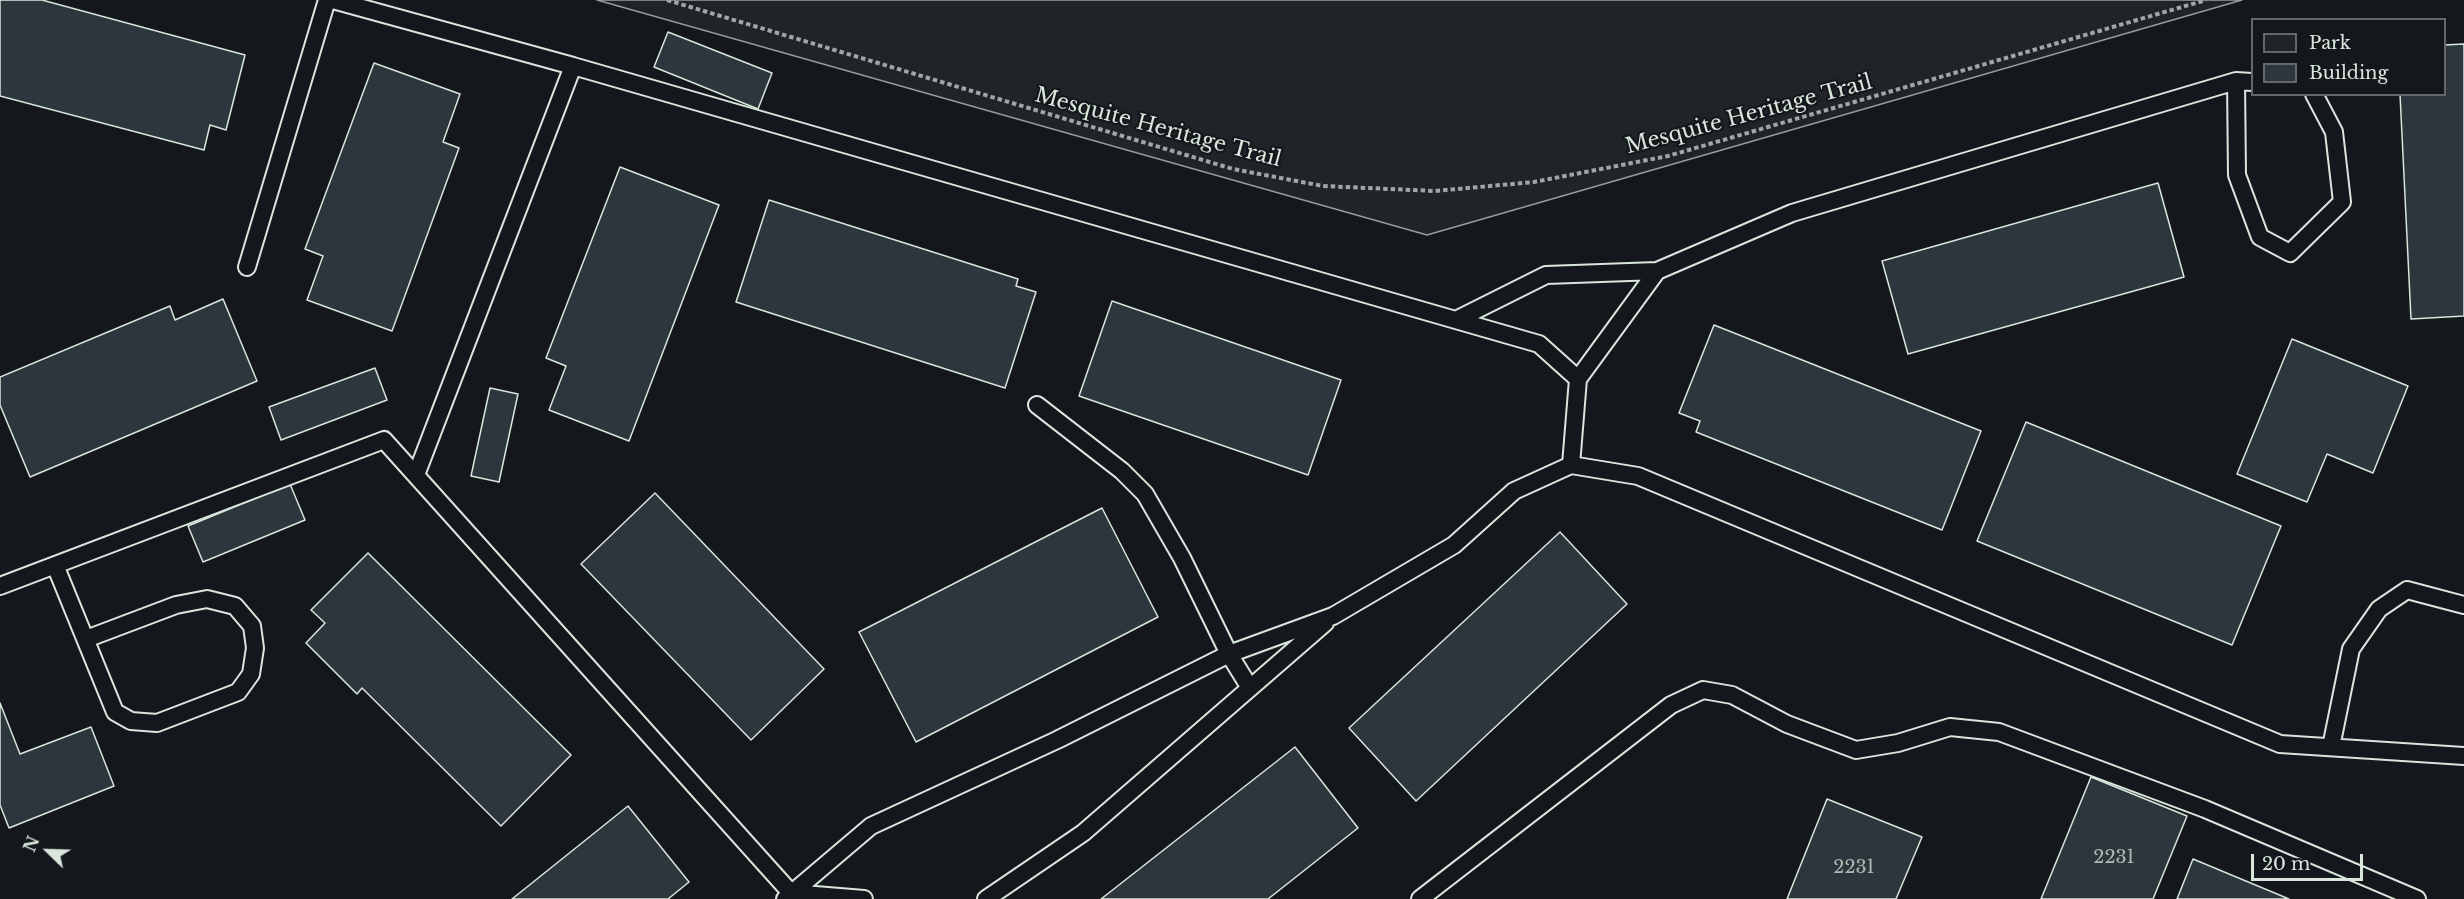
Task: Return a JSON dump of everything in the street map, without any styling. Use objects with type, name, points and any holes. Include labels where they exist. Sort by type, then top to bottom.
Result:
[{"type":"lane","points":[[247,267],[327,0]]},
{"type":"lane","points":[[333,0],[573,66],[1539,344],[1578,379]]},
{"type":"lane","points":[[416,475],[573,66]]},
{"type":"lane","points":[[1456,320],[1546,275],[1657,271],[1792,213],[2245,81],[2237,175],[2260,237],[2290,253],[2342,202],[2334,132],[2315,96]]},
{"type":"lane","points":[[1571,465],[1578,379],[1657,271]]},
{"type":"lane","points":[[1036,405],[1122,471],[1145,494],[1182,558],[1229,654],[1250,688]]},
{"type":"lane","points":[[0,586],[384,441],[788,896],[864,899]]},
{"type":"lane","points":[[788,896],[871,826],[1057,740],[1229,654],[1333,616],[1454,545],[1514,491],[1571,465],[1638,476],[2280,744],[2464,756]]},
{"type":"lane","points":[[55,565],[115,712],[131,721],[157,723],[237,692],[251,674],[255,648],[252,626],[235,606],[207,599],[176,605],[86,639]]},
{"type":"lane","points":[[2331,747],[2351,649],[2379,609],[2407,590],[2464,605]]},
{"type":"lane","points":[[986,899],[1083,833],[1333,616]]},
{"type":"lane","points":[[1420,899],[1671,705],[1702,690],[1732,696],[1787,724],[1856,750],[1898,743],[1950,727],[1999,732],[2205,809],[2417,899]]},
{"type":"path","name":"Mesquite Heritage Trail","points":[[667,0],[1233,169],[1323,186],[1435,191],[1534,182],[1668,156],[2206,0]]},
{"type":"green space","points":[[597,0],[2242,0],[1427,235]]},
{"type":"building","points":[[0,0],[42,0],[245,55],[226,130],[210,125],[204,150],[0,96]]},
{"type":"building","points":[[668,32],[772,73],[758,109],[654,67]]},
{"type":"building","points":[[2464,44],[2464,316],[2411,319],[2400,96],[2446,96],[2446,45]]},
{"type":"building","points":[[374,63],[460,94],[443,142],[459,148],[392,331],[307,300],[323,256],[305,249]]},
{"type":"building","points":[[620,167],[719,205],[629,441],[549,410],[566,366],[546,358]]},
{"type":"building","points":[[2158,183],[2184,277],[1908,354],[1882,261]]},
{"type":"building","points":[[769,200],[1018,279],[1016,286],[1036,292],[1005,388],[736,302]]},
{"type":"building","points":[[223,299],[257,381],[30,477],[0,405],[0,377],[170,306],[175,320]]},
{"type":"building","points":[[1112,301],[1341,380],[1308,475],[1079,396]]},
{"type":"building","points":[[1714,325],[1981,431],[1942,530],[1696,432],[1700,421],[1679,413]]},
{"type":"building","points":[[2292,339],[2408,386],[2373,473],[2327,454],[2307,502],[2237,474]]},
{"type":"building","points":[[375,368],[387,400],[281,440],[269,407]]},
{"type":"building","points":[[490,388],[518,394],[499,482],[471,476]]},
{"type":"building","points":[[2026,422],[2281,526],[2232,645],[1977,541]]},
{"type":"building","points":[[290,484],[305,520],[203,562],[188,526]]},
{"type":"building","points":[[655,493],[824,669],[751,740],[581,564]]},
{"type":"building","points":[[1102,508],[1158,617],[916,742],[859,632]]},
{"type":"building","points":[[1560,532],[1627,604],[1416,801],[1349,728]]},
{"type":"building","points":[[368,553],[571,755],[501,826],[362,688],[357,694],[306,643],[325,623],[311,610]]},
{"type":"building","points":[[0,703],[20,754],[91,727],[114,786],[9,828],[0,805]]},
{"type":"building","points":[[1295,747],[1358,828],[1268,899],[1101,899]]},
{"type":"building","points":[[2091,777],[2187,816],[2153,899],[2041,899]]},
{"type":"building","points":[[1827,799],[1922,837],[1896,899],[1787,899]]},
{"type":"building","points":[[628,806],[689,882],[668,899],[512,899]]},
{"type":"building","points":[[2193,859],[2289,899],[2177,899]]}]
